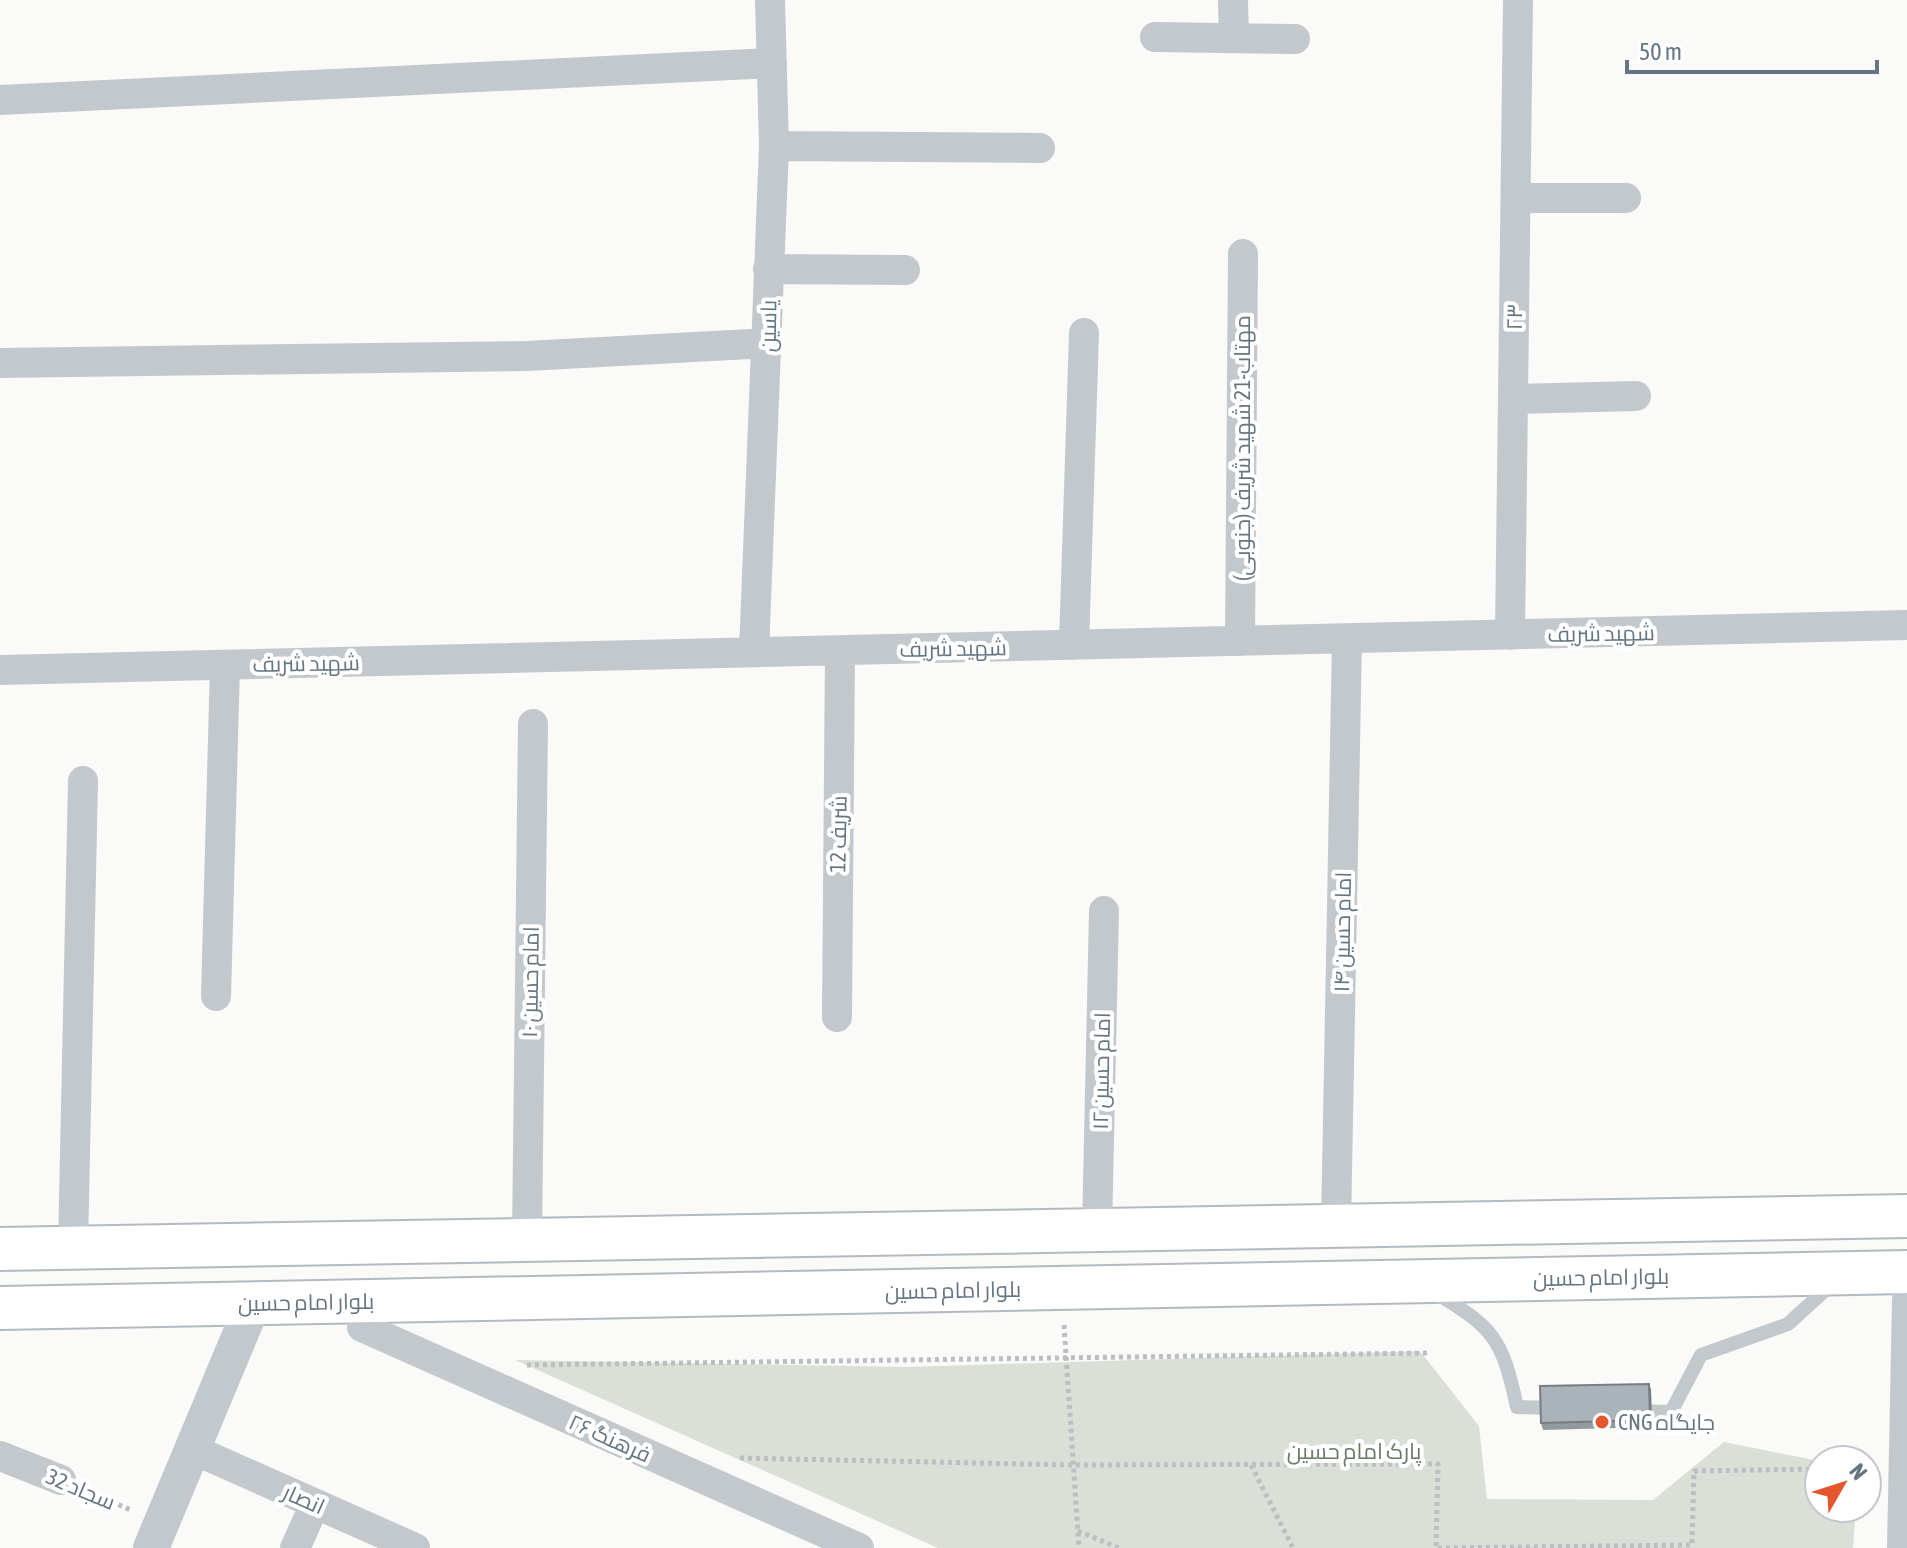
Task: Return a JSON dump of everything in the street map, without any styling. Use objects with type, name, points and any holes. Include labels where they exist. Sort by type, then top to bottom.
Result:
[{"type":"main road","points":[[0,1249],[1907,1216]]},
{"type":"main road","points":[[253,1304],[254,1244]]},
{"type":"main road","name":"بلوار امام حسین","points":[[0,1308],[1907,1272]]},
{"type":"street","name":"یاسین","points":[[754,652],[774,146],[770,0]]},
{"type":"street","points":[[1233,0],[1234,38]]},
{"type":"street","name":"۲۳","points":[[1510,635],[1518,0]]},
{"type":"street","points":[[1155,37],[1295,39]]},
{"type":"street","points":[[0,100],[772,63]]},
{"type":"street","points":[[774,146],[1040,148]]},
{"type":"street","points":[[1516,198],[1626,198]]},
{"type":"street","name":"مهتاب-21 شهید شریف (جنوبی)","points":[[1240,641],[1243,254]]},
{"type":"street","points":[[768,269],[905,270]]},
{"type":"street","points":[[1074,645],[1084,333]]},
{"type":"street","points":[[0,363],[527,356],[768,343]]},
{"type":"street","points":[[1513,399],[1636,396]]},
{"type":"street","name":"شهید شریف","points":[[0,670],[1907,625]]},
{"type":"street","name":"امام حسین ۱۴","points":[[1336,1226],[1347,639]]},
{"type":"street","name":"شریف 12","points":[[837,1017],[840,651]]},
{"type":"street","points":[[216,996],[225,665]]},
{"type":"street","name":"امام حسین ۱۰","points":[[527,1239],[533,724]]},
{"type":"street","points":[[73,1247],[83,781]]},
{"type":"street","name":"امام حسین ۱۲","points":[[1097,1230],[1104,911]]},
{"type":"street","points":[[1902,1548],[1907,1300]]},
{"type":"street","points":[[156,1536],[253,1304]]},
{"type":"street","name":"فرهنگ ۲۶","points":[[362,1327],[859,1548]]},
{"type":"street","name":"انصار","points":[[192,1449],[415,1548]]},
{"type":"street","name":"سجاد 32","points":[[0,1456],[61,1480]]},
{"type":"street","points":[[295,1548],[315,1504]]},
{"type":"lane","points":[[1616,1410],[1671,1412],[1701,1355],[1788,1324],[1845,1273]]},
{"type":"lane","points":[[1416,1281],[1476,1317],[1505,1355],[1517,1407],[1574,1409]]},
{"type":"path","points":[[1061,1288],[1079,1548]]},
{"type":"path","points":[[525,1365],[1429,1353]]},
{"type":"path","points":[[729,1458],[1073,1465],[1438,1464],[1436,1548],[1692,1545],[1694,1471],[1803,1469]]},
{"type":"path","points":[[1251,1465],[1293,1548]]},
{"type":"path","name":"سجاد 32","points":[[61,1480],[156,1536]]},
{"type":"path","points":[[1078,1531],[1119,1548]]},
{"type":"green space","name":"پارک امام حسین","points":[[1420,1351],[1479,1426],[1487,1499],[1653,1500],[1724,1442],[1803,1458],[1803,1524],[1855,1524],[1853,1548],[938,1548],[515,1360],[909,1367]]},
{"type":"building","points":[[1649,1384],[1650,1420],[1541,1423],[1540,1386]]},
{"type":"place","name":"CNG جایگاه","points":[[1602,1422]]}]
